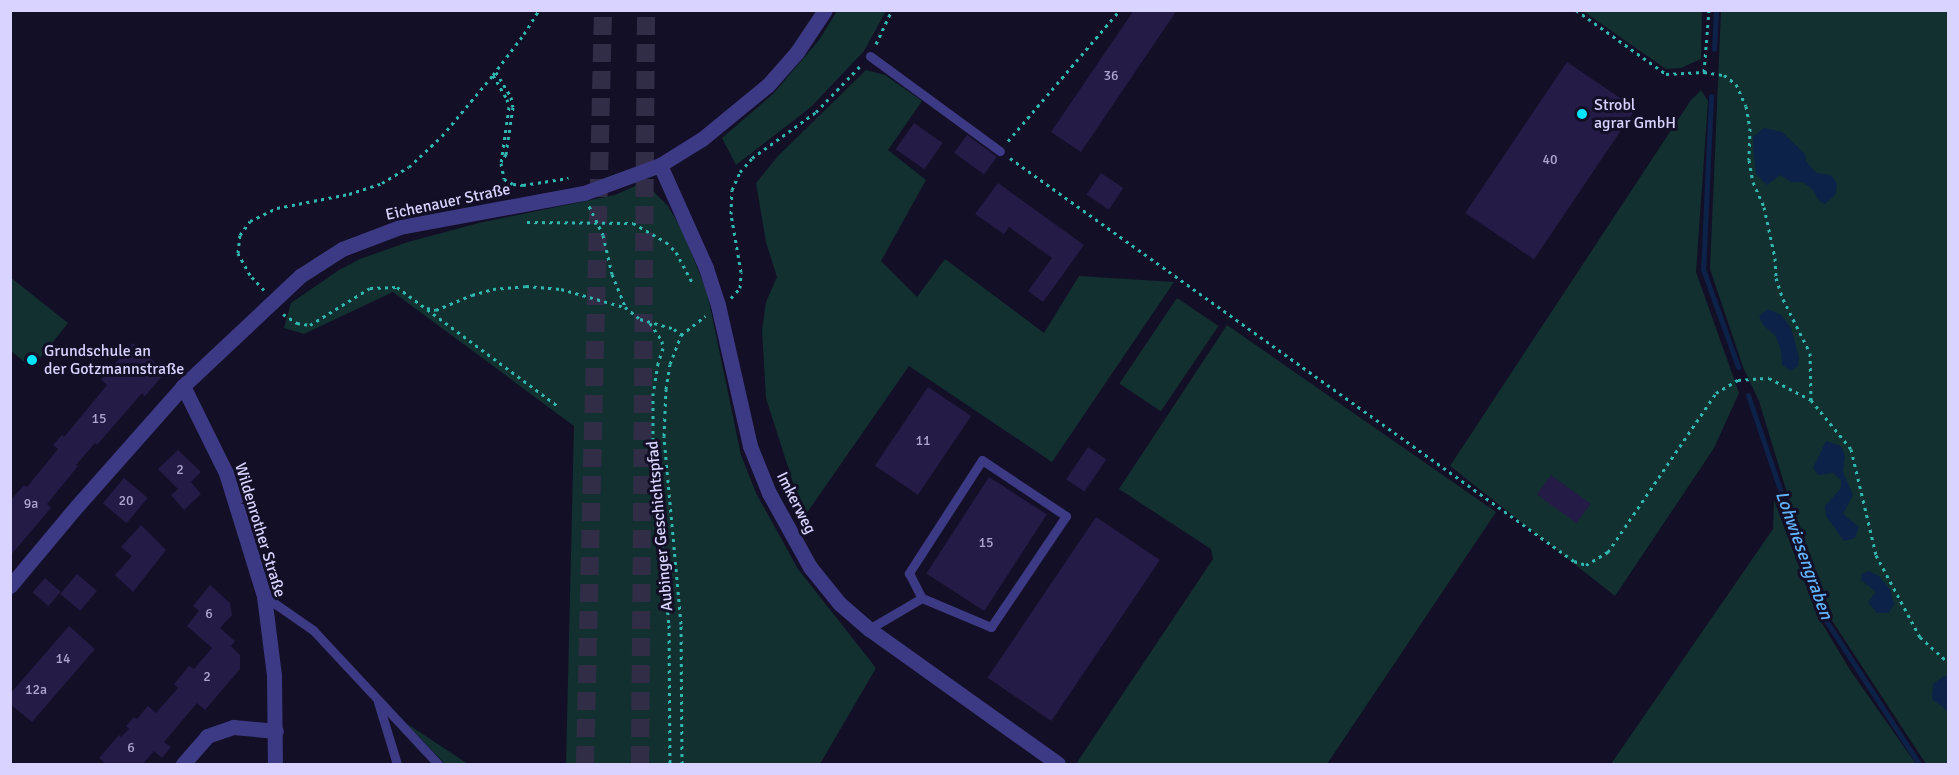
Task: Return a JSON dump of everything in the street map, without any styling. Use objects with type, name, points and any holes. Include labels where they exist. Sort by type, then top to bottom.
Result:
[{"type":"street","name":"Eichenauer Straße","points":[[10,585],[183,386],[300,276],[342,249],[400,228],[584,193],[660,165],[702,139],[768,85],[797,52],[825,10]]},
{"type":"street","name":"Imkerweg","points":[[660,165],[706,268],[718,305],[750,446],[768,493],[810,567],[839,603],[869,629],[1048,762]]},
{"type":"street","name":"Wildenrother Straße","points":[[183,386],[189,393],[226,473],[264,596],[274,675],[275,765]]},
{"type":"street","points":[[183,765],[207,736],[233,727],[276,730]]},
{"type":"lane","points":[[870,56],[1000,151]]},
{"type":"lane","points":[[982,460],[1066,516],[991,627],[922,598],[909,573],[982,460]]},
{"type":"lane","points":[[264,596],[313,630],[438,765]]},
{"type":"lane","points":[[869,629],[922,598]]},
{"type":"lane","points":[[377,699],[398,765]]},
{"type":"path","points":[[539,10],[494,73],[442,136],[400,173],[382,183],[349,194],[277,208],[250,221],[240,235],[238,253],[250,275],[272,301],[297,323],[310,325],[370,288],[397,286],[559,407]]},
{"type":"path","points":[[426,308],[436,310],[493,289],[526,286],[561,289],[625,307],[650,323],[674,329],[681,335],[718,305],[736,296],[740,288],[741,272],[731,214],[732,190],[740,172],[753,158],[816,112],[870,56],[892,10]]},
{"type":"path","points":[[1120,10],[1000,151],[1574,561],[1586,565],[1608,552],[1716,393],[1738,380],[1769,378],[1811,400],[1851,449],[1876,555],[1920,637],[1948,662]]},
{"type":"path","points":[[1576,10],[1666,74],[1704,72],[1724,75],[1736,84],[1746,106],[1750,128],[1749,160],[1753,182],[1764,207],[1783,299],[1810,353],[1811,400]]},
{"type":"path","points":[[1704,72],[1708,10]]},
{"type":"path","points":[[494,73],[507,99],[508,107],[501,163],[504,179],[513,184],[524,185],[563,177],[574,180],[584,193],[603,235],[619,297],[625,307]]},
{"type":"path","points":[[525,222],[596,220],[633,223],[666,242],[676,252],[698,292]]},
{"type":"path","points":[[650,323],[663,348],[652,393],[653,440],[669,625],[670,765]]},
{"type":"path","name":"Aubinger Geschichtspfad","points":[[681,335],[670,364],[664,436],[681,624],[682,765]]},
{"type":"green space","points":[[837,11],[886,11],[864,51],[811,107],[736,165],[722,138],[773,94],[819,40]]},
{"type":"green space","points":[[1583,11],[1702,11],[1701,59],[1681,68],[1666,69]]},
{"type":"green space","points":[[1721,11],[1948,11],[1948,764],[1926,764],[1829,616],[1799,532],[1759,401],[1743,367],[1710,269]]},
{"type":"green space","points":[[866,70],[885,75],[922,101],[888,150],[926,180],[881,261],[917,297],[945,259],[1044,333],[1079,276],[1174,282],[1052,462],[909,366],[804,517],[766,398],[762,330],[766,302],[777,277],[766,242],[756,183],[778,156]]},
{"type":"green space","points":[[1701,90],[1708,101],[1696,272],[1739,393],[1714,448],[1615,596],[1450,466],[1691,100]]},
{"type":"green space","points":[[646,184],[668,206],[682,230],[707,292],[741,455],[756,493],[798,569],[876,668],[820,764],[566,764],[574,426],[393,292],[304,334],[284,328],[291,303],[339,270],[360,259],[408,242],[479,223],[615,195],[637,185]]},
{"type":"green space","points":[[10,277],[68,323],[32,368],[11,351]]},
{"type":"green space","points":[[1177,298],[1218,326],[1161,411],[1119,383]]},
{"type":"green space","points":[[1227,325],[1496,512],[1327,764],[1076,764],[1213,559],[1211,549],[1119,489]]},
{"type":"green space","points":[[1774,500],[1817,615],[1850,670],[1916,764],[1611,764],[1773,529]]},
{"type":"green space","points":[[406,723],[468,764],[445,764]]},
{"type":"water","points":[[1764,128],[1782,132],[1805,154],[1806,161],[1816,173],[1831,175],[1837,183],[1836,194],[1825,204],[1820,202],[1812,189],[1803,182],[1791,182],[1780,175],[1767,185],[1756,174],[1753,137]]},
{"type":"water","points":[[1768,309],[1781,315],[1791,328],[1799,357],[1798,366],[1791,371],[1782,365],[1781,350],[1775,335],[1764,326],[1759,316]]},
{"type":"water","points":[[1826,441],[1841,446],[1845,456],[1843,472],[1853,495],[1843,514],[1859,527],[1855,538],[1844,541],[1826,516],[1825,506],[1841,488],[1841,480],[1833,473],[1818,475],[1813,468]]},
{"type":"water","points":[[1869,571],[1879,576],[1890,589],[1894,604],[1889,613],[1877,613],[1868,602],[1876,592],[1861,580],[1861,574]]},
{"type":"water","points":[[1944,676],[1948,677],[1948,711],[1932,699],[1933,684]]},
{"type":"building","points":[[1134,10],[1177,10],[1081,152],[1051,132]]},
{"type":"building","points":[[1567,62],[1636,108],[1534,259],[1465,213]]},
{"type":"building","points":[[914,123],[943,143],[924,169],[896,149]]},
{"type":"building","points":[[967,135],[997,157],[984,175],[954,153]]},
{"type":"building","points":[[1101,173],[1123,188],[1109,210],[1086,195]]},
{"type":"building","points":[[998,183],[1084,245],[1043,302],[1028,291],[1052,258],[1009,227],[1004,234],[975,214]]},
{"type":"building","points":[[133,343],[166,372],[145,396],[142,393],[97,445],[95,443],[76,465],[78,466],[47,504],[51,508],[10,556],[10,501],[24,485],[27,487],[58,449],[53,445],[62,435],[64,437],[107,385],[101,380]]},
{"type":"building","points":[[928,387],[971,416],[918,495],[875,466]]},
{"type":"building","points":[[1088,447],[1106,459],[1084,492],[1066,479]]},
{"type":"building","points":[[178,450],[201,472],[191,482],[201,494],[184,510],[171,495],[178,489],[158,469]]},
{"type":"building","points":[[1551,475],[1591,504],[1577,523],[1537,494]]},
{"type":"building","points":[[989,477],[1047,515],[984,611],[926,573]]},
{"type":"building","points":[[124,478],[148,498],[127,523],[103,503]]},
{"type":"building","points":[[1096,517],[1160,560],[1051,721],[988,678]]},
{"type":"building","points":[[141,525],[166,550],[133,592],[115,575],[132,556],[121,547]]},
{"type":"building","points":[[77,574],[97,591],[80,611],[60,594]]},
{"type":"building","points":[[45,578],[61,592],[48,606],[33,592]]},
{"type":"building","points":[[210,585],[230,603],[232,615],[220,628],[235,641],[231,646],[240,655],[240,669],[205,710],[197,703],[164,742],[171,747],[162,758],[154,751],[142,765],[107,765],[99,758],[119,735],[121,737],[129,729],[126,726],[134,717],[137,719],[148,706],[156,713],[178,688],[174,684],[189,666],[194,669],[212,648],[187,626],[199,611],[193,606]]},
{"type":"building","points":[[69,626],[95,649],[32,722],[10,704],[10,694]]},
{"type":"waterway","points":[[1714,49],[1716,10]]},
{"type":"waterway","points":[[1711,96],[1703,269],[1738,367]]},
{"type":"waterway","name":"Lohwiesengraben","points":[[1748,395],[1823,616],[1919,764]]},
{"type":"tunnel","points":[[585,764],[603,10]]},
{"type":"tunnel","points":[[640,764],[646,10]]},
{"type":"place","name":"Strobl agrar GmbH","points":[[1582,114]]},
{"type":"place","name":"Grundschule an der Gotzmannstraße","points":[[32,360]]}]
